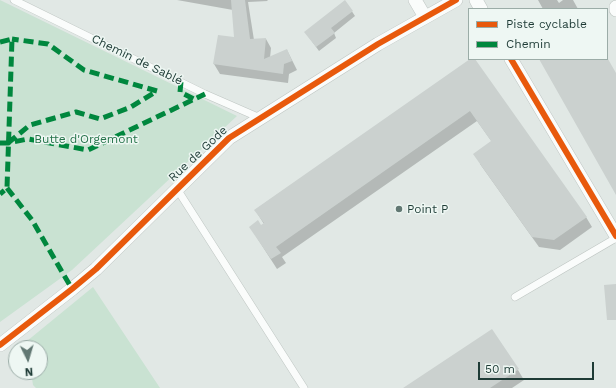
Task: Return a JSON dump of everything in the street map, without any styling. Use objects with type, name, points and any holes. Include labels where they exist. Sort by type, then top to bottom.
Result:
[{"type":"street","points":[[415,0],[425,17]]},
{"type":"street","name":"Rue de Gode","points":[[0,345],[96,269],[229,138],[378,44],[456,0]]},
{"type":"street","points":[[512,60],[616,237]]},
{"type":"lane","name":"Chemin de Sablé","points":[[14,0],[205,94],[260,118]]},
{"type":"lane","points":[[177,189],[304,388]]},
{"type":"lane","points":[[515,297],[616,237]]},
{"type":"green space","name":"Butte d'Orgemont","points":[[0,0],[237,116],[72,270],[0,322]]},
{"type":"green space","points":[[93,287],[160,388],[36,388],[33,385],[32,380],[48,380],[48,340],[28,340]]},
{"type":"building","points":[[231,0],[245,0],[250,39],[266,38],[264,59],[287,49],[292,61],[284,64],[283,74],[213,64],[218,35],[234,37]]},
{"type":"building","points":[[345,0],[353,11],[331,28],[335,33],[316,47],[304,32]]},
{"type":"building","points":[[608,59],[616,73],[616,195],[540,60]]},
{"type":"building","points":[[469,60],[476,60],[587,217],[554,240],[532,237],[473,154],[491,141],[470,111],[276,247],[281,253],[271,259],[249,227],[258,220],[261,225],[264,223],[254,210]]},
{"type":"building","points":[[616,284],[616,320],[607,320],[604,285]]},
{"type":"building","points":[[492,329],[519,369],[490,388],[403,388]]},
{"type":"marked path","points":[[0,42],[12,39],[7,188],[0,194]]},
{"type":"marked path","points":[[8,143],[30,125],[76,112],[100,119],[131,107],[157,91],[84,70],[48,44],[12,39]]},
{"type":"marked path","points":[[181,82],[180,92],[194,99]]},
{"type":"marked path","points":[[0,143],[28,139],[88,150],[205,94]]},
{"type":"marked path","points":[[7,188],[32,220],[72,289]]},
{"type":"cycle path","points":[[0,345],[96,269],[229,138],[378,44],[456,0]]},
{"type":"cycle path","points":[[512,60],[616,236]]},
{"type":"place","name":"Point P","points":[[399,209]]}]
